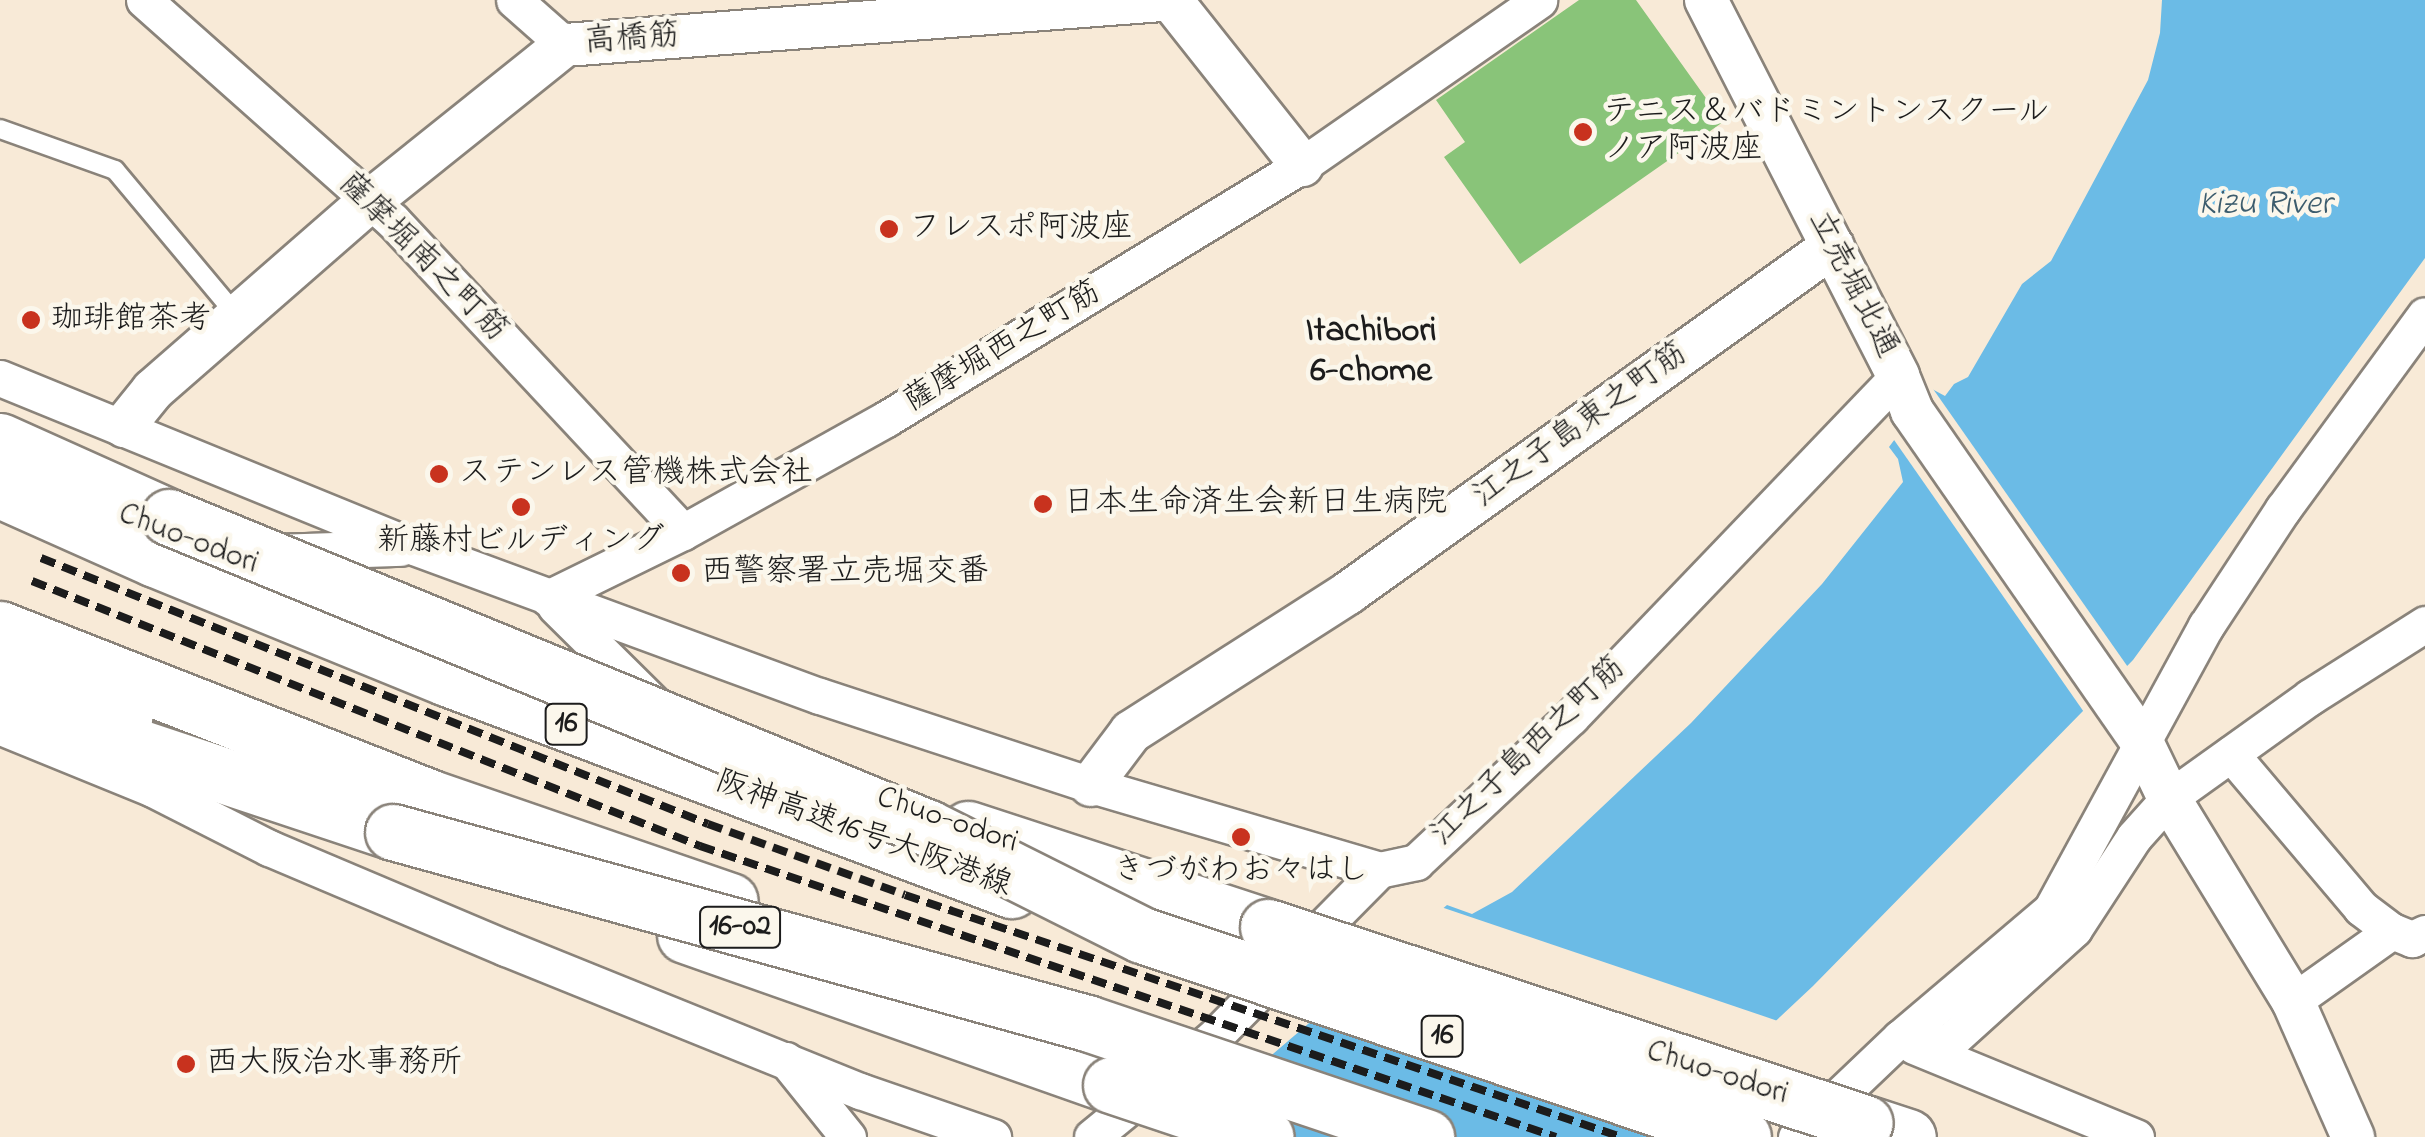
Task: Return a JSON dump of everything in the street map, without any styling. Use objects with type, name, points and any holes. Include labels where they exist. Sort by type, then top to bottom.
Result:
[{"type":"main road","name":"16","points":[[0,441],[294,570],[928,828],[1142,935]]},
{"type":"main road","name":"Chuo-odori","points":[[0,467],[221,554],[928,816],[1886,1130]]},
{"type":"main road","name":"阪神高速16号大阪港線","points":[[0,490],[155,559],[447,678],[919,858],[1742,1137]]},
{"type":"main road","points":[[0,629],[428,798],[1426,1137]]},
{"type":"main road","points":[[0,668],[540,883],[1266,1137]]},
{"type":"main road","name":"16-02","points":[[0,700],[393,832],[1087,1023]]},
{"type":"street","name":"薩摩堀南之町筋","points":[[144,0],[370,201],[683,532]]},
{"type":"street","points":[[514,0],[565,45]]},
{"type":"street","name":"高橋筋","points":[[124,426],[153,390],[370,201],[565,45],[1162,0]]},
{"type":"street","points":[[1172,0],[1302,165]]},
{"type":"street","name":"薩摩堀西之町筋","points":[[548,598],[683,532],[886,420],[1302,165],[1539,0]]},
{"type":"street","name":"立売堀北通","points":[[1706,0],[1905,393],[2142,742],[2169,798],[2293,1002],[2354,1137]]},
{"type":"street","name":"江之子島東之町筋","points":[[1092,785],[1132,732],[1348,593],[1832,246]]},
{"type":"street","points":[[1796,1137],[1900,1038],[2051,910],[2206,626],[2283,509],[2425,316]]},
{"type":"street","points":[[0,378],[414,547],[820,696],[1092,785],[1379,870]]},
{"type":"street","name":"江之子島西之町筋","points":[[1092,1137],[1213,1038],[1379,870],[1416,862],[1905,393]]},
{"type":"street","points":[[221,554],[414,547]]},
{"type":"street","points":[[548,598],[672,723]]},
{"type":"street","points":[[1900,1038],[1948,1043],[2074,929],[2134,837],[2169,798],[2310,697],[2425,624]]},
{"type":"street","points":[[0,726],[153,789],[268,848],[613,992],[785,1058],[860,1092],[993,1137]]},
{"type":"street","points":[[2232,754],[2361,908],[2408,932]]},
{"type":"street","points":[[153,789],[540,883]]},
{"type":"street","points":[[2293,1002],[2408,932]]},
{"type":"street","points":[[1900,1038],[2136,1137]]},
{"type":"street","points":[[785,1058],[848,1137]]},
{"type":"lane","points":[[0,129],[115,170],[237,316]]},
{"type":"green space","name":"テニス＆バドミントンスクール ノア阿波座","points":[[1579,0],[1636,0],[1723,122],[1520,264],[1444,157],[1465,142],[1436,100]]},
{"type":"water","name":"Kizu River","points":[[2162,0],[2425,0],[2425,258],[2133,660],[1813,986],[1652,1137],[1176,1137],[1447,905],[1472,914],[1512,892],[1691,723],[1822,584],[1903,482],[1898,459],[1889,447],[1932,389],[1945,396],[1954,384],[1968,377],[2022,284],[2051,261],[2148,80],[2160,33]]},
{"type":"pier","points":[[1931,386],[2130,670],[2086,715],[1892,437]]},
{"type":"pier","points":[[1438,906],[1781,1022],[1694,1105],[1346,985]]},
{"type":"railway","points":[[41,558],[708,824],[905,895],[1621,1137]]},
{"type":"railway","points":[[32,581],[700,846],[1556,1137]]},
{"type":"place","name":"テニス＆バドミントンスクール ノア阿波座","points":[[1583,132]]},
{"type":"place","name":"フレスポ阿波座","points":[[889,229]]},
{"type":"place","name":"珈琲館茶考","points":[[31,320]]},
{"type":"place","name":"ステンレス管機株式会社","points":[[439,474]]},
{"type":"place","name":"日本生命済生会新日生病院","points":[[1043,504]]},
{"type":"place","name":"新藤村ビルディング","points":[[521,507]]},
{"type":"place","name":"西警察署立売堀交番","points":[[681,573]]},
{"type":"place","name":"きづがわお々はし","points":[[1241,837]]},
{"type":"place","name":"西大阪治水事務所","points":[[186,1064]]},
{"type":"district","name":"Itachibori 6-chome","points":[[1371,352]]}]
